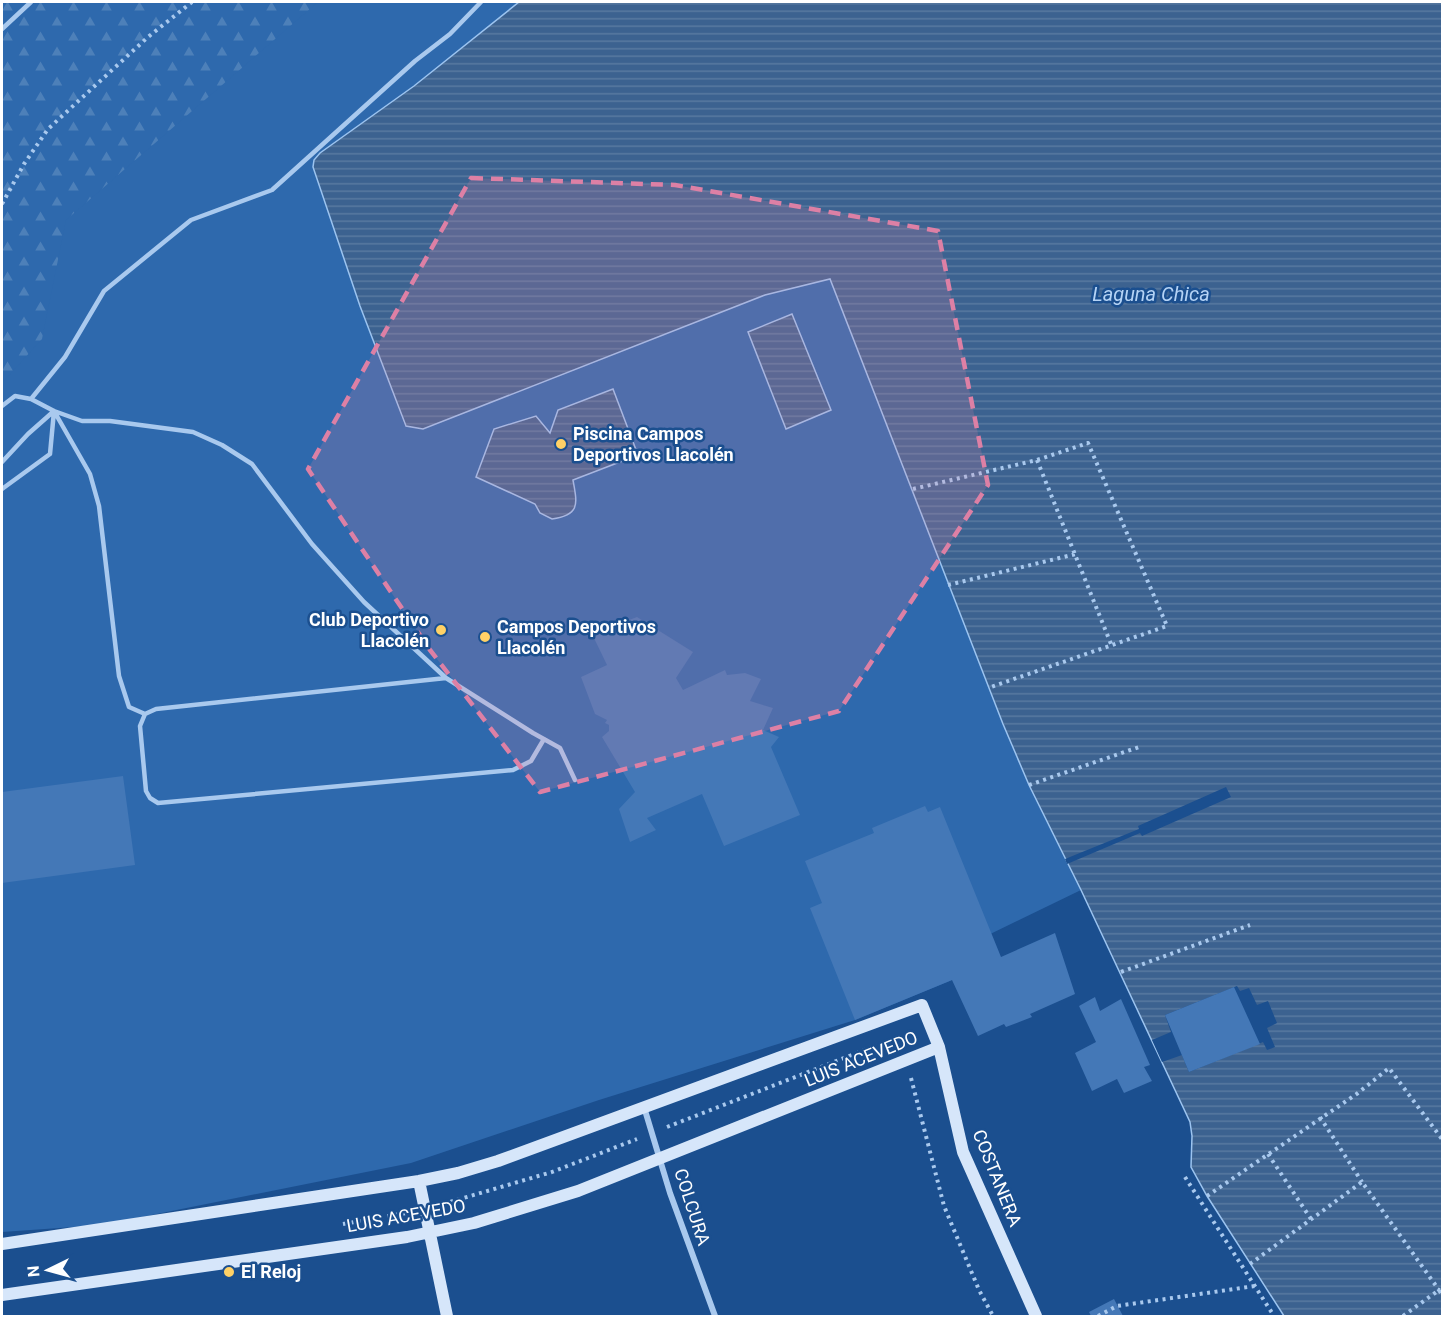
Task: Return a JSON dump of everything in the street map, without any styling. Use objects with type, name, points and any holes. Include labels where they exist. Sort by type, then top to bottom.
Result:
[{"type":"street","name":"LUIS ACEVEDO","points":[[2,1244],[419,1181],[458,1173],[498,1161],[922,1005],[939,1047],[578,1191],[523,1209],[430,1233],[2,1295]]},
{"type":"street","name":"COSTANERA","points":[[939,1047],[963,1152],[1036,1317]]},
{"type":"street","name":"COLCURA","points":[[644,1106],[693,1258],[716,1317]]},
{"type":"street","points":[[419,1181],[447,1317]]},
{"type":"lane","points":[[2,29],[31,2]]},
{"type":"lane","points":[[31,399],[65,357],[104,291],[191,220],[272,190],[415,61],[450,34],[481,2]]},
{"type":"lane","points":[[2,406],[15,396],[31,399],[54,411],[82,421],[110,421],[193,432],[222,445],[252,465],[312,544],[364,602],[446,678],[560,748],[575,780]]},
{"type":"lane","points":[[2,462],[54,411]]},
{"type":"lane","points":[[2,489],[50,454],[54,411]]},
{"type":"lane","points":[[54,411],[90,474],[99,506],[119,676],[129,707],[145,714]]},
{"type":"lane","points":[[446,678],[156,709],[145,714],[140,726],[146,791],[150,798],[158,803],[513,770],[531,761],[544,739]]},
{"type":"path","points":[[2,204],[24,164],[48,129],[148,38],[192,2]]},
{"type":"path","points":[[913,489],[1038,460],[1088,443],[1167,626],[988,688]]},
{"type":"path","points":[[1038,460],[1111,644]]},
{"type":"path","points":[[948,585],[1076,554]]},
{"type":"path","points":[[1029,785],[1139,747]]},
{"type":"path","points":[[1120,972],[1250,925]]},
{"type":"path","points":[[1207,1196],[1358,1093],[1389,1068],[1443,1139]]},
{"type":"path","points":[[1320,1117],[1362,1182],[1441,1289],[1443,1295]]},
{"type":"path","points":[[1268,1154],[1311,1219]]},
{"type":"path","points":[[1185,1177],[1274,1317]]},
{"type":"path","points":[[1250,1264],[1362,1182]]},
{"type":"path","points":[[1098,1317],[1117,1305],[1255,1286]]},
{"type":"path","points":[[1403,1317],[1441,1289]]},
{"type":"highlighted area","points":[[471,178],[675,185],[938,231],[988,485],[839,711],[540,792],[430,650],[308,469]]},
{"type":"green space","points":[[2,2],[323,2],[58,320],[2,399]]},
{"type":"green space","name":"Campos Deportivos Llacolén","points":[[318,2],[519,2],[414,86],[320,153],[313,167],[360,306],[405,426],[423,428],[765,295],[830,279],[1003,724],[1029,785],[1081,890],[943,957],[952,980],[855,1020],[599,1100],[411,1163],[102,1225],[2,1232],[2,383],[42,339],[66,220]]},
{"type":"water","name":"Laguna Chica","points":[[519,2],[1442,2],[1442,1316],[1284,1316],[1207,1196],[1191,1167],[1190,1122],[1029,785],[1003,724],[830,279],[765,295],[423,429],[406,426],[360,306],[313,167],[314,160],[320,153],[414,86]]},
{"type":"water","name":"Piscina Campos Deportivos Llacolén","points":[[792,314],[831,410],[786,429],[748,332]]},
{"type":"water","name":"Piscina Campos Deportivos Llacolén","points":[[613,389],[638,455],[573,480],[576,501],[575,507],[568,514],[552,519],[540,513],[535,504],[476,477],[494,429],[536,416],[550,433],[558,410]]},
{"type":"pier","points":[[1226,787],[1231,797],[1142,836],[1140,833],[1067,864],[1065,859],[1139,829],[1138,826]]},
{"type":"pier","points":[[1237,986],[1240,991],[1249,988],[1257,1005],[1268,1001],[1277,1023],[1267,1028],[1275,1047],[1267,1050],[1263,1042],[1189,1072],[1182,1055],[1162,1062],[1152,1040],[1171,1032],[1165,1015]]},
{"type":"building","points":[[637,617],[693,652],[676,678],[683,690],[725,670],[727,675],[745,673],[761,679],[750,701],[773,708],[763,730],[779,737],[771,747],[800,815],[724,846],[702,794],[647,818],[656,830],[630,842],[619,809],[635,792],[602,737],[609,731],[609,725],[605,723],[607,720],[595,714],[581,677],[607,665],[592,634]]},
{"type":"building","points":[[123,776],[135,865],[2,883],[2,792]]},
{"type":"building","points":[[925,806],[928,812],[940,807],[1001,957],[1055,933],[1075,994],[1030,1014],[1032,1017],[1006,1027],[1004,1024],[978,1036],[952,980],[855,1020],[810,908],[822,903],[805,861],[874,833],[872,828]]},
{"type":"building","points":[[1234,987],[1260,1044],[1189,1072],[1165,1015]]},
{"type":"building","points":[[1095,997],[1100,1011],[1121,999],[1150,1065],[1144,1067],[1152,1081],[1124,1093],[1117,1079],[1092,1091],[1075,1053],[1096,1042],[1079,1006]]},
{"type":"building","points":[[1114,1299],[1123,1316],[1091,1316],[1089,1312]]},
{"type":"place","name":"Piscina Campos Deportivos Llacolén","points":[[561,444]]},
{"type":"place","name":"Club Deportivo Llacolén","points":[[441,630]]},
{"type":"place","name":"Campos Deportivos Llacolén","points":[[485,637]]},
{"type":"place","name":"El Reloj","points":[[229,1272]]}]
